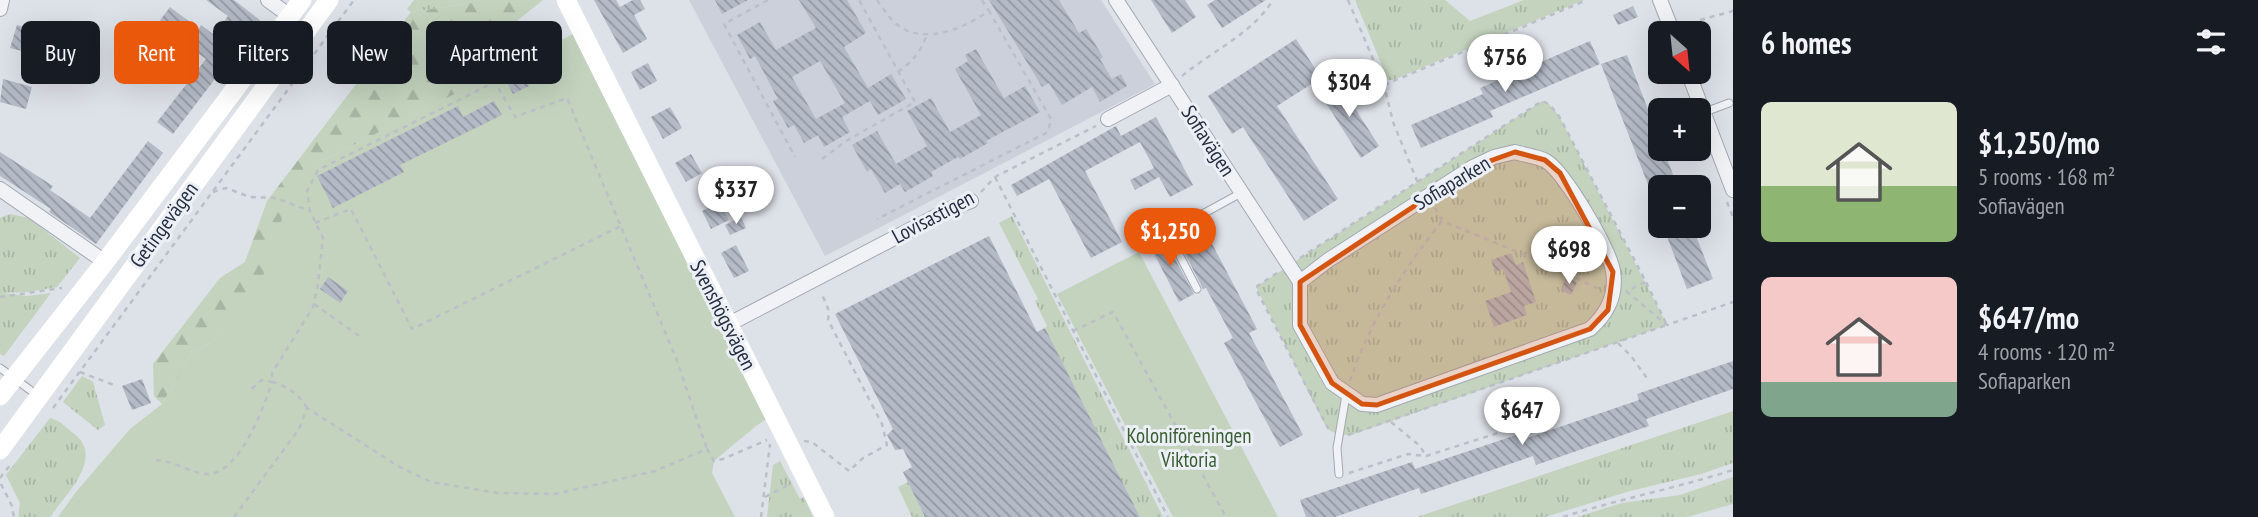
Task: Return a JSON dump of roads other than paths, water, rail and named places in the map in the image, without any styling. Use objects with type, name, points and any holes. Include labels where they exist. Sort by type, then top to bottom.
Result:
[{"type":"main road","name":"Getingevägen","points":[[0,396],[7,373],[105,262],[302,0]]},
{"type":"main road","name":"Getingevägen","points":[[8,454],[40,397],[329,0]]},
{"type":"main road","name":"Svenshögsvägen","points":[[566,0],[825,517]]},
{"type":"street","points":[[0,9],[2,0]]},
{"type":"street","points":[[268,0],[290,16]]},
{"type":"street","name":"Sofiavägen","points":[[1115,0],[1300,282]]},
{"type":"street","points":[[1660,0],[1668,21]]},
{"type":"street","points":[[1108,119],[1172,85]]},
{"type":"street","points":[[1711,128],[1732,185]]},
{"type":"street","name":"Sofiaparken","points":[[1300,282],[1327,261],[1473,167],[1494,157],[1515,152],[1545,160],[1560,173],[1609,259],[1613,272],[1613,291],[1608,310],[1590,329],[1377,405],[1362,404],[1346,395]]},
{"type":"street","points":[[0,189],[105,262]]},
{"type":"street","name":"Lovisastigen","points":[[729,324],[950,209],[971,201]]},
{"type":"street","points":[[1300,282],[1300,325],[1332,383],[1346,395]]},
{"type":"lane","points":[[1711,110],[1729,103]]},
{"type":"lane","points":[[1197,289],[1168,233],[1241,193]]},
{"type":"lane","points":[[7,373],[40,397]]},
{"type":"lane","points":[[1339,474],[1337,448],[1346,395]]},
{"type":"park label","name":"Koloniföreningen Viktoria","points":[[1189,448]]}]
